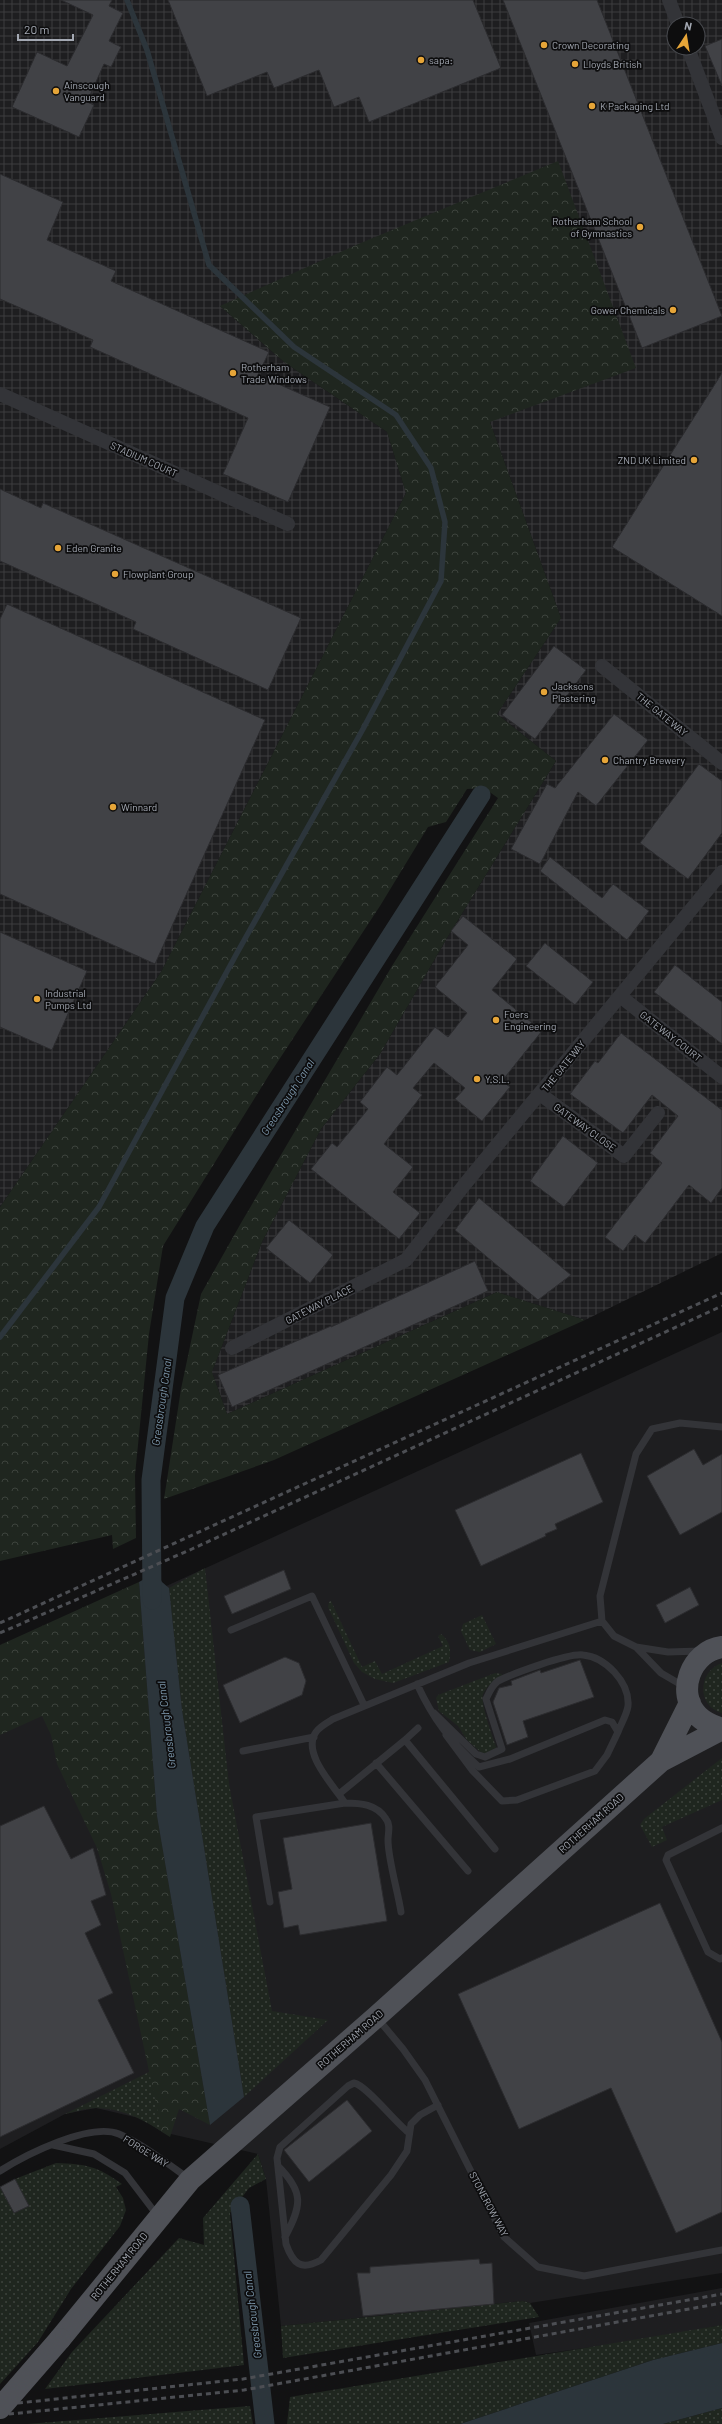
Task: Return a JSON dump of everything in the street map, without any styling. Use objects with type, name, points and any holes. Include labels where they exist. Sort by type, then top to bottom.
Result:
[{"type":"main road","name":"ROTHERHAM ROAD","points":[[661,1760],[688,1696],[693,1666],[716,1649]]},
{"type":"main road","name":"ROTHERHAM ROAD","points":[[688,1696],[697,1715],[709,1724],[722,1729]]},
{"type":"main road","name":"ROTHERHAM ROAD","points":[[0,2408],[60,2339],[158,2217],[196,2175],[376,2017],[661,1760],[722,1729]]},
{"type":"street","points":[[669,0],[675,16]]},
{"type":"street","points":[[691,56],[722,138]]},
{"type":"street","name":"STADIUM COURT","points":[[0,394],[288,524]]},
{"type":"street","name":"THE GATEWAY","points":[[602,666],[722,763]]},
{"type":"street","name":"THE GATEWAY","points":[[406,1260],[465,1184],[722,872]]},
{"type":"street","name":"GATEWAY COURT","points":[[620,996],[722,1077]]},
{"type":"street","name":"GATEWAY CLOSE","points":[[540,1094],[624,1156],[658,1113]]},
{"type":"street","name":"GATEWAY PLACE","points":[[232,1348],[406,1260]]},
{"type":"lane","points":[[716,1649],[668,1652],[636,1647],[614,1636],[602,1621],[600,1596],[636,1454],[652,1429],[680,1423],[722,1427]]},
{"type":"lane","points":[[231,1630],[312,1596],[364,1705]]},
{"type":"lane","points":[[345,1803],[317,1765],[312,1746],[316,1732],[334,1719],[364,1705],[469,1663],[602,1621]]},
{"type":"lane","points":[[636,1647],[688,1696]]},
{"type":"lane","points":[[417,1684],[428,1707],[446,1735],[472,1770],[502,1801],[517,1800],[595,1771],[607,1755],[618,1732],[628,1705],[626,1692],[619,1677],[598,1658],[582,1654],[547,1663],[497,1682],[486,1698],[502,1749],[485,1758],[476,1754],[428,1707]]},
{"type":"lane","points":[[446,1735],[479,1766],[510,1759],[605,1720],[612,1722],[618,1732]]},
{"type":"lane","points":[[339,1794],[418,1728]]},
{"type":"lane","points":[[243,1752],[314,1738]]},
{"type":"lane","points":[[405,1740],[495,1849]]},
{"type":"lane","points":[[376,1763],[468,1871]]},
{"type":"lane","points":[[270,1902],[256,1818],[345,1803],[364,1804],[377,1810],[387,1819],[389,1829],[388,1841],[402,1912]]},
{"type":"lane","points":[[721,1961],[708,1952],[666,1860],[668,1855],[722,1828]]},
{"type":"lane","name":"STONEROW WAY","points":[[376,2017],[414,2063],[438,2105],[504,2237],[538,2266],[584,2276],[722,2250]]},
{"type":"lane","points":[[408,2132],[397,2123],[364,2088],[354,2083],[348,2086],[280,2147],[278,2166],[285,2237],[289,2254],[301,2265],[310,2266],[321,2260],[391,2175],[407,2151],[408,2132],[415,2119],[438,2105]]},
{"type":"lane","name":"FORGE WAY","points":[[0,2171],[21,2158],[82,2133],[118,2133],[196,2175]]},
{"type":"lane","points":[[53,2145],[94,2154],[125,2173],[158,2217]]},
{"type":"lane","points":[[278,2166],[293,2182],[296,2189],[297,2213],[285,2237]]},
{"type":"shaded area","points":[[0,0],[722,0],[722,1253],[585,1320],[497,1292],[227,1414],[212,1372],[262,1242],[321,1129],[380,1054],[447,938],[556,761],[497,714],[561,618],[490,422],[220,306],[284,362],[387,432],[406,493],[161,972],[0,1207]]},
{"type":"shaded area","points":[[722,1332],[722,2273],[530,2303],[523,2301],[281,2326],[266,2179],[258,2154],[162,2132],[143,2119],[96,2108],[65,2114],[0,2149],[0,1662]]},
{"type":"shaded area","points":[[722,2288],[722,2325],[654,2338],[536,2355],[529,2323]]},
{"type":"green space","points":[[558,161],[636,368],[490,422],[561,618],[497,714],[556,761],[447,938],[380,1054],[321,1129],[262,1242],[212,1372],[227,1414],[497,1292],[585,1320],[274,1460],[164,1499],[181,1389],[201,1294],[392,966],[498,798],[484,788],[467,789],[446,822],[428,827],[380,906],[269,1075],[163,1246],[149,1334],[135,1475],[136,1538],[113,1549],[112,1535],[0,1561],[0,1207],[161,972],[406,493],[387,432],[284,362],[220,306],[356,245]]},
{"type":"green space","points":[[205,1568],[229,1784],[272,2011],[328,2020],[244,2097],[182,1710],[169,1588]]},
{"type":"green space","points":[[139,1582],[157,1816],[210,2125],[179,2109],[170,2137],[162,2132],[111,1894],[97,1848],[57,1764],[51,1735],[42,1716],[0,1735],[0,1645]]},
{"type":"green space","points":[[331,1601],[362,1667],[375,1661],[382,1674],[443,1646],[438,1636],[441,1634],[447,1640],[450,1647],[449,1662],[393,1683],[375,1679],[362,1672],[354,1663],[328,1607],[329,1602]]},
{"type":"green space","points":[[482,1615],[496,1644],[480,1652],[470,1650],[461,1631],[463,1624]]},
{"type":"green space","points":[[722,1663],[722,1713],[714,1709],[708,1703],[704,1696],[703,1688],[708,1673],[714,1667]]},
{"type":"green space","points":[[495,1673],[502,1674],[486,1689],[483,1694],[483,1705],[497,1749],[483,1754],[467,1740],[458,1726],[439,1711],[436,1698],[438,1695]]},
{"type":"green space","points":[[722,1758],[722,1800],[662,1827],[667,1840],[652,1847],[640,1825],[644,1819]]},
{"type":"green space","points":[[151,2071],[165,2122],[162,2132],[131,2115],[105,2108],[84,2109],[65,2114]]},
{"type":"green space","points":[[258,2154],[266,2179],[249,2188],[230,2213],[244,2365],[45,2389],[72,2352],[179,2238],[204,2245],[203,2218]]},
{"type":"green space","points":[[56,2163],[91,2167],[105,2173],[122,2184],[116,2187],[123,2198],[126,2210],[120,2226],[71,2289],[38,2342],[0,2384],[0,2187],[14,2213],[29,2206],[15,2179]]},
{"type":"green space","points":[[523,2301],[530,2303],[539,2317],[283,2358],[281,2326]]},
{"type":"green space","points":[[722,2325],[722,2343],[653,2360],[460,2424],[287,2424],[290,2397]]},
{"type":"green space","points":[[250,2406],[253,2424],[27,2424]]},
{"type":"green space","points":[[722,2408],[722,2424],[663,2424]]},
{"type":"water","points":[[157,1572],[162,1582],[169,1588],[182,1710],[244,2097],[210,2125],[157,1816],[139,1582]]},
{"type":"water","points":[[722,2343],[722,2408],[663,2424],[460,2424],[653,2360]]},
{"type":"building","name":"Ainscough Vanguard","points":[[61,0],[112,0],[109,6],[123,13],[109,41],[121,47],[111,67],[104,64],[87,102],[94,105],[79,137],[12,107],[37,52],[67,66],[93,15]]},
{"type":"building","name":"sapa:","points":[[168,0],[473,0],[501,68],[369,122],[359,97],[334,107],[319,70],[274,88],[267,72],[207,96]]},
{"type":"building","points":[[503,0],[597,0],[722,316],[642,348]]},
{"type":"building","points":[[722,39],[722,86],[706,48],[706,46]]},
{"type":"building","points":[[0,174],[63,202],[47,240],[116,271],[111,281],[269,352],[258,375],[330,407],[288,502],[223,474],[248,418],[90,347],[93,340],[0,299]]},
{"type":"building","name":"ZND UK Limited","points":[[722,373],[722,616],[612,547]]},
{"type":"building","points":[[0,489],[41,508],[43,503],[301,618],[268,690],[133,629],[136,622],[0,561]]},
{"type":"building","name":"Winnard","points":[[7,604],[265,720],[155,964],[0,894],[0,619]]},
{"type":"building","name":"Jacksons Plastering","points":[[554,646],[586,670],[535,739],[502,715]]},
{"type":"building","points":[[614,714],[648,740],[596,806],[578,792],[540,864],[511,849],[547,784],[555,788]]},
{"type":"building","points":[[699,764],[722,781],[722,833],[688,879],[640,843]]},
{"type":"building","points":[[550,857],[602,898],[613,884],[649,911],[627,940],[540,871]]},
{"type":"building","points":[[463,916],[517,959],[492,990],[542,1031],[502,1081],[510,1087],[482,1121],[455,1099],[465,1088],[434,1063],[413,1088],[422,1095],[384,1144],[413,1167],[393,1192],[420,1213],[399,1239],[311,1169],[332,1143],[337,1147],[368,1109],[360,1102],[387,1067],[397,1075],[435,1027],[448,1037],[467,1013],[435,987],[468,945],[451,931]]},
{"type":"building","name":"Industrial Pumps Ltd","points":[[0,932],[87,971],[52,1050],[0,1027]]},
{"type":"building","points":[[545,943],[593,982],[575,1005],[526,966]]},
{"type":"building","points":[[675,965],[722,1002],[722,1044],[654,992]]},
{"type":"building","points":[[621,1033],[722,1110],[722,1188],[711,1203],[689,1185],[645,1243],[635,1235],[623,1251],[605,1237],[662,1163],[650,1153],[678,1116],[652,1095],[623,1133],[570,1094],[595,1061],[598,1063]]},
{"type":"building","points":[[563,1136],[598,1163],[564,1207],[530,1181]]},
{"type":"building","points":[[479,1198],[571,1275],[538,1300],[455,1230]]},
{"type":"building","points":[[289,1220],[333,1255],[310,1283],[266,1248]]},
{"type":"building","points":[[475,1261],[488,1291],[232,1407],[218,1375],[331,1327]]},
{"type":"building","points":[[694,1449],[703,1465],[722,1454],[722,1512],[680,1535],[647,1476]]},
{"type":"building","points":[[581,1453],[603,1502],[555,1524],[557,1529],[545,1534],[546,1536],[481,1566],[455,1510]]},
{"type":"building","points":[[284,1570],[291,1589],[232,1614],[224,1596]]},
{"type":"building","points":[[690,1587],[699,1605],[665,1623],[656,1605]]},
{"type":"building","points":[[285,1657],[299,1663],[306,1681],[302,1695],[240,1723],[223,1685]]},
{"type":"building","points":[[580,1660],[594,1697],[523,1721],[528,1737],[507,1745],[493,1702],[499,1688],[512,1685],[511,1681],[540,1670],[541,1673]]},
{"type":"building","points":[[44,1806],[71,1859],[93,1848],[106,1895],[91,1901],[101,1925],[85,1933],[113,1993],[98,2000],[134,2073],[0,2137],[0,1826]]},
{"type":"building","points":[[371,1823],[387,1921],[300,1935],[298,1925],[284,1928],[278,1892],[292,1889],[283,1838]]},
{"type":"building","points":[[660,1903],[722,2042],[722,2212],[676,2233],[611,2088],[519,2129],[458,1994]]},
{"type":"building","points":[[347,2100],[372,2131],[309,2182],[284,2150]]},
{"type":"building","points":[[15,2179],[29,2206],[14,2213],[0,2187]]},
{"type":"building","points":[[479,2259],[480,2264],[492,2263],[494,2304],[363,2316],[357,2273],[370,2273],[370,2267]]},
{"type":"waterway","points":[[0,1337],[99,1207],[237,953],[363,729],[441,581],[445,522],[431,468],[396,415],[294,347],[209,265],[147,50],[127,0]]},
{"type":"waterway","name":"Greasbrough Canal","points":[[152,1600],[151,1480],[175,1298],[205,1226],[481,795]]},
{"type":"waterway","name":"Greasbrough Canal","points":[[240,2206],[265,2424]]},
{"type":"railway","points":[[0,1623],[722,1293]]},
{"type":"railway","points":[[0,1633],[192,1549],[722,1306]]},
{"type":"railway","points":[[0,2405],[243,2379],[722,2294]]},
{"type":"railway","points":[[0,2415],[244,2390],[722,2303]]},
{"type":"place","name":"Crown Decorating","points":[[544,45]]},
{"type":"place","name":"sapa:","points":[[421,60]]},
{"type":"place","name":"Lloyds British","points":[[575,64]]},
{"type":"place","name":"Ainscough Vanguard","points":[[56,91]]},
{"type":"place","name":"K Packaging Ltd","points":[[592,106]]},
{"type":"place","name":"Rotherham School of Gymnastics","points":[[640,227]]},
{"type":"place","name":"Gower Chemicals","points":[[673,310]]},
{"type":"place","name":"Rotherham Trade Windows","points":[[233,373]]},
{"type":"place","name":"ZND UK Limited","points":[[694,460]]},
{"type":"place","name":"Eden Granite","points":[[58,548]]},
{"type":"place","name":"Flowplant Group","points":[[115,574]]},
{"type":"place","name":"Jacksons Plastering","points":[[544,692]]},
{"type":"place","name":"Chantry Brewery","points":[[605,760]]},
{"type":"place","name":"Winnard","points":[[113,807]]},
{"type":"place","name":"Industrial Pumps Ltd","points":[[37,999]]},
{"type":"place","name":"Foers Engineering","points":[[496,1020]]},
{"type":"place","name":"Y.S.L.","points":[[477,1079]]}]
